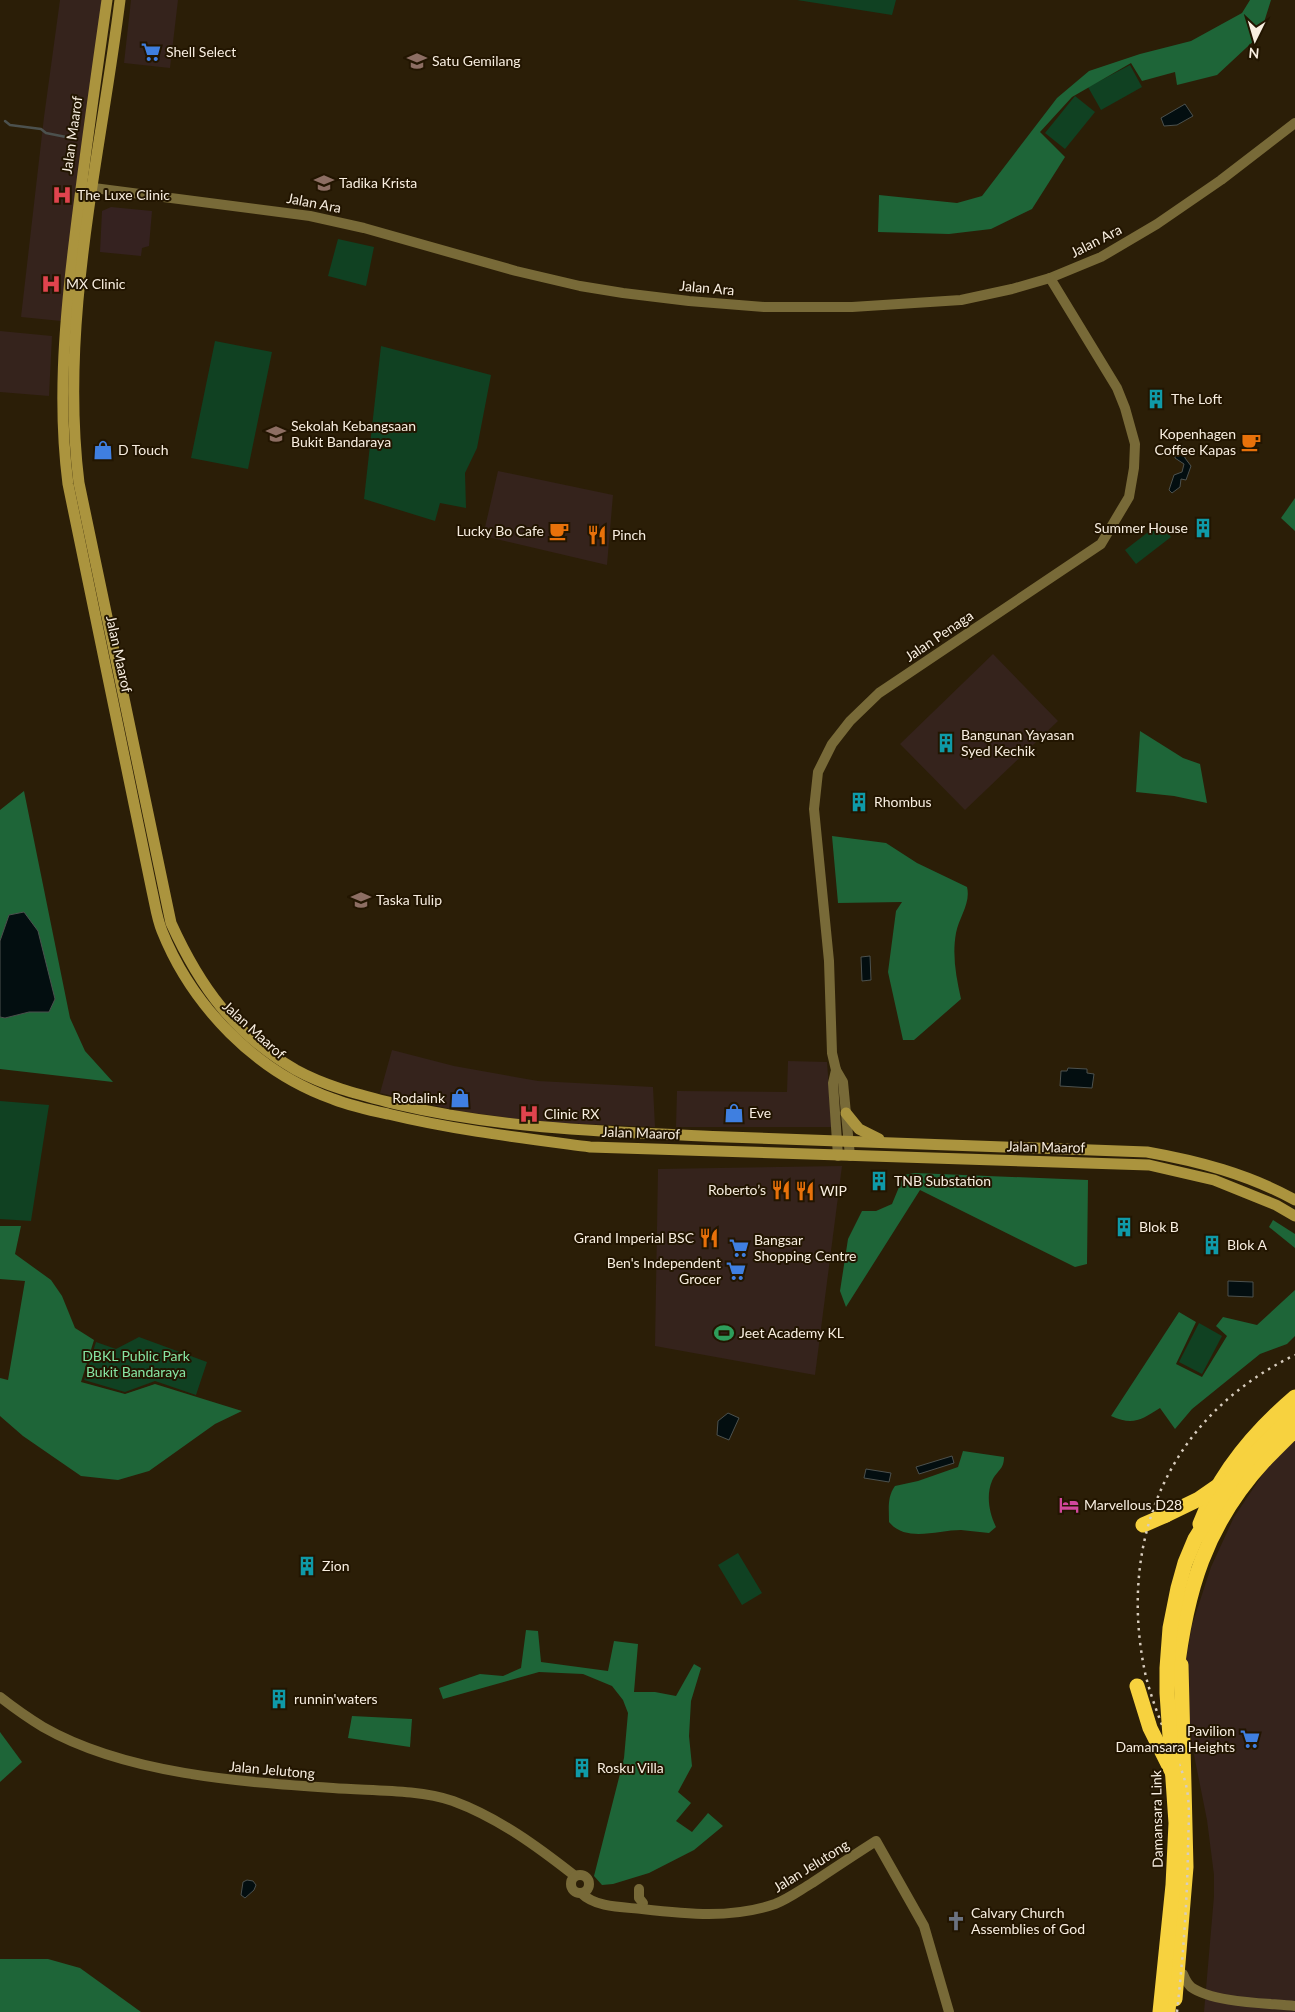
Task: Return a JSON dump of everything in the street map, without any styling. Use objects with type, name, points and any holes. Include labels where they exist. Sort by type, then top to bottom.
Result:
[{"type":"highway","name":"Damansara Link","points":[[1168,2012],[1180,1875],[1181,1794],[1174,1664],[1188,1564],[1209,1500],[1230,1465],[1272,1419],[1292,1405]]},
{"type":"highway","name":"Damansara Link","points":[[1160,2012],[1173,1885],[1176,1823],[1167,1693],[1168,1648],[1178,1588],[1185,1563],[1195,1539],[1238,1470],[1292,1405]]},
{"type":"highway","points":[[1174,2012],[1186,1867],[1186,1806],[1180,1676],[1183,1644],[1199,1557],[1212,1525],[1253,1448],[1272,1419]]},
{"type":"highway","points":[[1192,1597],[1220,1528],[1256,1463],[1295,1421]]},
{"type":"highway","points":[[1170,1726],[1186,1612],[1207,1545],[1237,1492],[1293,1432]]},
{"type":"highway","points":[[1143,1525],[1209,1492],[1238,1470]]},
{"type":"highway","points":[[1137,1686],[1150,1728],[1181,1794]]},
{"type":"highway","points":[[1180,1953],[1183,1974]]},
{"type":"main road","name":"Jalan Maarof","points":[[107,0],[86,187],[74,390],[76,457],[171,923],[184,953],[199,979],[215,1002],[231,1020],[277,1058],[318,1081],[344,1091],[426,1111],[495,1123],[605,1132],[1146,1152],[1218,1167],[1295,1200]]},
{"type":"main road","name":"Jalan Maarof","points":[[120,0],[113,53],[86,187],[69,285],[62,390],[63,452],[68,484],[161,930],[190,984],[208,1009],[232,1034],[272,1068],[292,1081],[341,1102],[416,1121],[502,1136],[590,1147],[1149,1165],[1214,1180],[1276,1205],[1295,1216]]},
{"type":"main road","points":[[846,1113],[853,1123],[865,1133],[889,1142]]},
{"type":"street","name":"Jalan Ara","points":[[86,187],[262,208],[310,216],[364,228],[516,271],[580,286],[689,301],[764,307],[852,308],[961,300],[1012,289],[1050,278],[1101,257],[1157,224],[1229,174],[1295,123]]},
{"type":"street","name":"Jalan Penaga","points":[[843,1142],[846,1113],[844,1082],[836,1070],[832,1053],[828,961],[814,809],[818,772],[832,744],[850,721],[879,693],[1101,544],[1129,497],[1134,468],[1135,444],[1126,408],[1117,388],[1050,278]]},
{"type":"street","name":"Jalan Penaga","points":[[836,1070],[833,1083],[843,1142]]},
{"type":"street","points":[[838,1156],[843,1142]]},
{"type":"street","points":[[843,1142],[850,1156]]},
{"type":"street","name":"Jalan Jelutong","points":[[0,1697],[44,1727],[100,1752],[149,1766],[213,1778],[268,1784],[423,1794],[453,1801],[494,1820],[545,1854],[573,1880]]},
{"type":"street","name":"Jalan Jelutong","points":[[582,1893],[591,1900],[607,1905],[714,1915],[776,1904],[798,1892],[876,1841],[924,1926],[949,2012]]},
{"type":"street","points":[[584,1876],[589,1881],[589,1887],[582,1893],[574,1890],[573,1880],[584,1876]]},
{"type":"street","points":[[639,1889],[639,1898],[643,1903]]},
{"type":"street","name":"Jalan Jelutong","points":[[582,1893],[604,1898],[730,1912]]},
{"type":"street","points":[[1183,1974],[1186,1982],[1192,1987],[1210,1995],[1242,2001],[1295,2006]]},
{"type":"shaded area","points":[[60,0],[102,0],[61,321],[21,317],[44,117]]},
{"type":"shaded area","points":[[131,0],[178,0],[170,68],[124,63]]},
{"type":"shaded area","points":[[1185,104],[1193,116],[1177,125],[1164,126],[1161,118]]},
{"type":"shaded area","points":[[111,207],[152,211],[149,246],[142,248],[141,256],[100,252],[102,211]]},
{"type":"shaded area","points":[[0,331],[52,336],[49,396],[0,392]]},
{"type":"shaded area","points":[[1176,444],[1183,446],[1185,458],[1191,466],[1186,480],[1181,479],[1180,487],[1172,493],[1169,490],[1174,475],[1182,472],[1184,464],[1175,458]]},
{"type":"shaded area","points":[[498,471],[613,495],[607,565],[483,536]]},
{"type":"shaded area","points":[[993,654],[1058,721],[965,810],[900,744]]},
{"type":"shaded area","points":[[24,912],[38,931],[55,999],[49,1012],[29,1012],[5,1018],[0,1017],[0,941],[9,915]]},
{"type":"shaded area","points":[[870,956],[871,980],[862,981],[861,957]]},
{"type":"shaded area","points":[[392,1050],[454,1066],[538,1081],[653,1087],[655,1127],[540,1122],[459,1111],[380,1093]]},
{"type":"shaded area","points":[[788,1061],[827,1062],[832,1127],[676,1127],[677,1091],[787,1092]]},
{"type":"shaded area","points":[[1068,1068],[1087,1069],[1087,1073],[1094,1074],[1092,1088],[1060,1086],[1061,1071],[1067,1071]]},
{"type":"shaded area","points":[[842,1166],[815,1375],[655,1346],[658,1169]]},
{"type":"shaded area","points":[[1228,1281],[1253,1282],[1253,1297],[1228,1296]]},
{"type":"shaded area","points":[[728,1413],[739,1418],[729,1440],[717,1435],[718,1421]]},
{"type":"shaded area","name":"Pavilion Damansara Heights","points":[[1295,1436],[1295,2012],[1204,2012],[1214,1896],[1214,1875],[1207,1820],[1183,1700],[1184,1671],[1192,1625],[1211,1567],[1234,1517],[1267,1468]]},
{"type":"shaded area","points":[[952,1456],[954,1463],[919,1474],[916,1467]]},
{"type":"shaded area","points":[[866,1469],[891,1473],[889,1482],[864,1478]]},
{"type":"shaded area","points":[[247,1880],[253,1881],[256,1885],[254,1890],[245,1898],[241,1895],[243,1882]]},
{"type":"green space","points":[[797,0],[896,0],[892,15]]},
{"type":"green space","points":[[1250,0],[1271,0],[1260,35],[1217,75],[1177,85],[1175,72],[1142,81],[1131,63],[1072,97],[1040,132],[1065,157],[1032,209],[991,229],[949,234],[878,232],[879,195],[957,203],[982,196],[1057,98],[1089,71],[1140,54],[1191,41],[1242,13]]},
{"type":"green space","points":[[1130,65],[1142,87],[1101,110],[1088,87]]},
{"type":"green space","points":[[1075,96],[1095,112],[1065,149],[1045,133]]},
{"type":"green space","points":[[338,239],[374,247],[366,286],[328,276]]},
{"type":"green space","points":[[215,341],[272,352],[248,469],[191,458]]},
{"type":"green space","points":[[381,346],[491,375],[477,448],[465,473],[466,508],[440,503],[435,521],[364,499]]},
{"type":"green space","points":[[1295,498],[1295,531],[1281,518]]},
{"type":"green space","points":[[1160,523],[1171,537],[1136,564],[1125,550]]},
{"type":"green space","points":[[1140,731],[1183,758],[1200,764],[1207,803],[1174,796],[1136,792]]},
{"type":"green space","points":[[24,791],[70,1018],[85,1051],[113,1082],[0,1069],[0,1017],[5,1018],[29,1012],[49,1012],[55,999],[46,967],[9,915],[0,941],[0,810]]},
{"type":"green space","points":[[832,836],[886,843],[917,863],[967,887],[967,899],[957,927],[954,950],[961,999],[914,1040],[903,1040],[888,972],[896,911],[902,902],[838,903]]},
{"type":"green space","points":[[0,1101],[49,1105],[31,1221],[0,1219]]},
{"type":"green space","points":[[915,1173],[1088,1180],[1087,1264],[1075,1267],[920,1190],[846,1307],[840,1291],[848,1239],[862,1211],[876,1211],[892,1204],[904,1175]]},
{"type":"green space","points":[[1273,1220],[1295,1234],[1295,1248],[1269,1227]]},
{"type":"green space","points":[[0,1226],[21,1226],[15,1254],[51,1280],[62,1296],[75,1328],[94,1340],[81,1382],[125,1394],[155,1384],[242,1411],[215,1424],[149,1471],[118,1480],[81,1476],[23,1436],[0,1416],[0,1378],[8,1380],[25,1281],[0,1279]]},
{"type":"green space","points":[[1295,1290],[1295,1336],[1287,1344],[1260,1354],[1192,1409],[1175,1429],[1160,1408],[1147,1416],[1131,1421],[1111,1416],[1179,1312],[1196,1322],[1176,1364],[1202,1377],[1227,1336],[1216,1326],[1223,1317],[1257,1325]]},
{"type":"green space","points":[[1199,1323],[1222,1336],[1202,1374],[1179,1362]]},
{"type":"green space","name":"DBKL Public Park Bukit Bandaraya","points":[[139,1337],[207,1362],[196,1395],[155,1381],[125,1392],[84,1380],[96,1342],[116,1349]]},
{"type":"green space","points":[[963,1451],[1004,1457],[1003,1465],[992,1481],[989,1492],[990,1510],[996,1527],[989,1533],[961,1530],[913,1534],[896,1528],[889,1522],[890,1499],[895,1486],[918,1481],[958,1467]]},
{"type":"green space","points":[[738,1553],[762,1593],[742,1605],[718,1565]]},
{"type":"green space","points":[[526,1630],[538,1631],[541,1662],[608,1671],[614,1641],[638,1644],[634,1692],[655,1692],[676,1696],[694,1664],[701,1668],[691,1701],[689,1736],[692,1766],[678,1792],[691,1803],[676,1821],[692,1832],[708,1813],[723,1826],[694,1850],[649,1873],[613,1884],[602,1885],[594,1876],[624,1758],[628,1713],[623,1700],[612,1686],[583,1674],[539,1672],[443,1699],[439,1688],[480,1674],[503,1676],[521,1668]]},
{"type":"green space","points":[[352,1716],[412,1719],[410,1747],[348,1738]]},
{"type":"green space","points":[[0,1732],[22,1762],[0,1782]]},
{"type":"green space","points":[[0,1959],[48,1959],[80,1968],[141,2012],[0,2012]]},
{"type":"waterway","points":[[5,121],[10,125],[41,129],[46,133],[76,139]]},
{"type":"railway","points":[[1177,2012],[1186,1911],[1189,1804],[1183,1775],[1159,1717],[1146,1677],[1139,1627],[1139,1578],[1146,1532],[1162,1488],[1184,1448],[1214,1412],[1251,1381],[1295,1355]]},
{"type":"place","name":"Shell Select","points":[[151,52]]},
{"type":"place","name":"Satu Gemilang","points":[[417,61]]},
{"type":"place","name":"Tadika Krista","points":[[324,183]]},
{"type":"place","name":"The Luxe Clinic","points":[[62,195]]},
{"type":"place","name":"MX Clinic","points":[[51,284]]},
{"type":"place","name":"The Loft","points":[[1156,399]]},
{"type":"place","name":"Sekolah Kebangsaan Bukit Bandaraya","points":[[276,434]]},
{"type":"place","name":"Kopenhagen Coffee Kapas","points":[[1251,442]]},
{"type":"place","name":"D Touch","points":[[103,450]]},
{"type":"place","name":"Summer House","points":[[1203,528]]},
{"type":"place","name":"Lucky Bo Cafe","points":[[559,531]]},
{"type":"place","name":"Pinch","points":[[597,535]]},
{"type":"place","name":"Bangunan Yayasan Syed Kechik","points":[[946,743]]},
{"type":"place","name":"Rhombus","points":[[859,802]]},
{"type":"place","name":"Taska Tulip","points":[[361,900]]},
{"type":"place","name":"Rodalink","points":[[460,1098]]},
{"type":"place","name":"Eve","points":[[734,1113]]},
{"type":"place","name":"Clinic RX","points":[[529,1114]]},
{"type":"place","name":"TNB Substation","points":[[879,1181]]},
{"type":"place","name":"Roberto’s","points":[[781,1190]]},
{"type":"place","name":"WIP","points":[[805,1191]]},
{"type":"place","name":"Blok B","points":[[1124,1227]]},
{"type":"place","name":"Grand Imperial BSC","points":[[709,1238]]},
{"type":"place","name":"Blok A","points":[[1212,1245]]},
{"type":"place","name":"Bangsar Shopping Centre","points":[[739,1248]]},
{"type":"place","name":"Ben's Independent Grocer","points":[[736,1271]]},
{"type":"place","name":"Jeet Academy KL","points":[[724,1333]]},
{"type":"place","name":"Marvellous D28","points":[[1069,1505]]},
{"type":"place","name":"Zion","points":[[307,1566]]},
{"type":"place","name":"runnin'waters","points":[[279,1699]]},
{"type":"place","name":"Pavilion Damansara Heights","points":[[1250,1739]]},
{"type":"place","name":"Rosku Villa","points":[[582,1768]]},
{"type":"place","name":"Calvary Church Assemblies of God","points":[[956,1921]]}]
